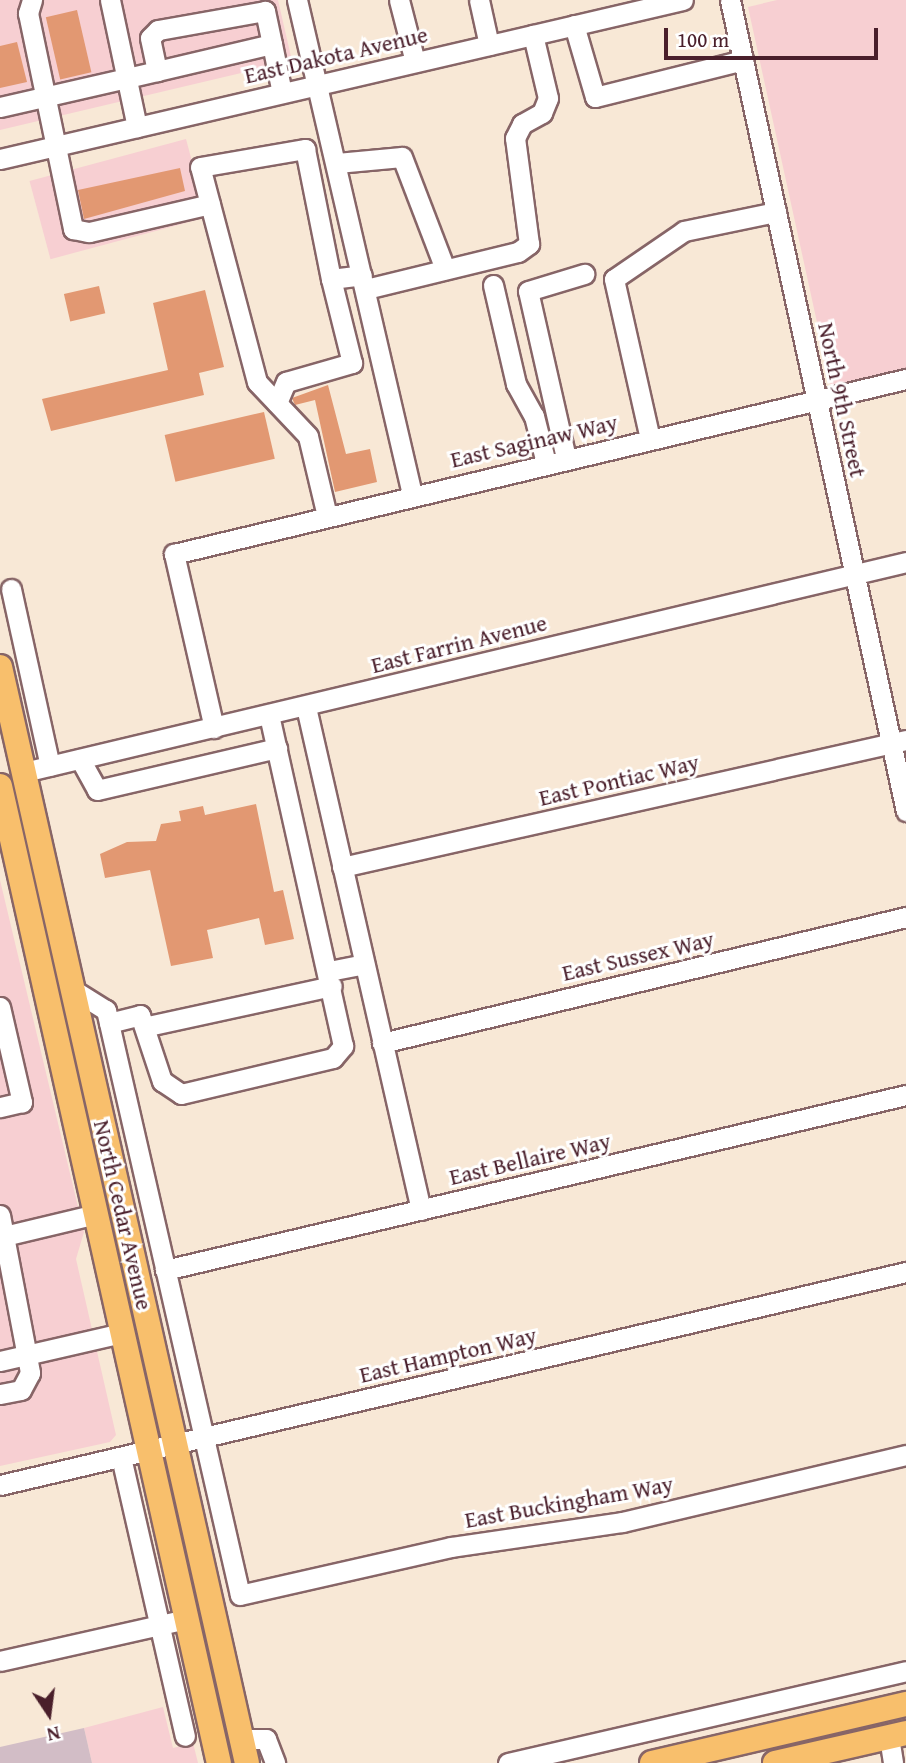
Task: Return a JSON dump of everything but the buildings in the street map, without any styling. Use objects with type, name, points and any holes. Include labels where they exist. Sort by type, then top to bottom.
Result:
[{"type":"main road","name":"North Cedar Avenue","points":[[0,667],[244,1751]]},
{"type":"main road","points":[[0,722],[9,761],[24,772]]},
{"type":"main road","name":"North Cedar Avenue","points":[[0,786],[8,855],[96,1214],[187,1619],[215,1762]]},
{"type":"main road","points":[[8,855],[31,864],[56,976],[72,989]]},
{"type":"main road","points":[[652,1763],[906,1706],[898,1735],[775,1763]]},
{"type":"street","points":[[32,0],[28,13],[52,95]]},
{"type":"street","points":[[50,0],[43,2],[39,18],[52,95],[57,146],[77,232],[209,204]]},
{"type":"street","points":[[110,0],[137,127]]},
{"type":"street","points":[[297,0],[319,85],[412,494]]},
{"type":"street","points":[[399,0],[415,62]]},
{"type":"street","points":[[479,0],[489,45]]},
{"type":"street","name":"East Dakota Avenue","points":[[0,159],[683,0]]},
{"type":"street","name":"North 9th Street","points":[[730,0],[854,574],[898,742],[906,811]]},
{"type":"street","points":[[157,71],[150,38],[158,30],[254,8],[265,10],[282,93]]},
{"type":"street","points":[[573,25],[595,97],[743,60]]},
{"type":"street","points":[[331,279],[364,282],[445,269],[518,252],[529,244],[515,138],[548,98],[533,35]]},
{"type":"street","points":[[0,107],[272,44]]},
{"type":"street","points":[[277,403],[286,382],[352,363],[331,279],[305,149],[200,167],[257,382],[308,436],[327,516]]},
{"type":"street","points":[[337,163],[402,156],[445,269]]},
{"type":"street","points":[[650,439],[614,279],[684,231],[776,212]]},
{"type":"street","points":[[566,458],[528,291],[584,274]]},
{"type":"street","points":[[493,285],[516,384],[534,416],[546,463]]},
{"type":"street","name":"East Saginaw Way","points":[[214,728],[174,554],[412,494],[906,379]]},
{"type":"street","name":"East Farrin Avenue","points":[[24,772],[906,562]]},
{"type":"street","points":[[11,589],[50,766]]},
{"type":"street","points":[[306,707],[421,1210]]},
{"type":"street","points":[[72,989],[107,1016],[140,1015],[148,1026],[162,1081],[181,1094],[333,1058],[343,1046],[269,715]]},
{"type":"street","name":"East Pontiac Way","points":[[342,867],[898,742]]},
{"type":"street","points":[[80,759],[97,790],[277,748]]},
{"type":"street","name":"East Sussex Way","points":[[382,1043],[906,918]]},
{"type":"street","points":[[148,1026],[330,979],[364,964]]},
{"type":"street","points":[[0,1107],[22,1102],[6,1061],[1,1015]]},
{"type":"street","points":[[107,1016],[204,1438]]},
{"type":"street","name":"East Bellaire Way","points":[[165,1270],[906,1095]]},
{"type":"street","points":[[1,1236],[96,1214]]},
{"type":"street","points":[[0,1215],[9,1319],[27,1355],[28,1383],[0,1394]]},
{"type":"street","name":"East Hampton Way","points":[[0,1485],[906,1272]]},
{"type":"street","points":[[0,1361],[122,1333]]},
{"type":"street","name":"East Buckingham Way","points":[[204,1438],[240,1595],[451,1547],[622,1522],[906,1455]]},
{"type":"street","points":[[121,1457],[185,1736]]},
{"type":"street","points":[[0,1661],[187,1619]]},
{"type":"street","points":[[508,1763],[906,1671]]},
{"type":"street","points":[[893,1763],[898,1735]]},
{"type":"street","points":[[244,1751],[266,1739],[275,1763]]},
{"type":"shaded area","points":[[0,0],[278,0],[292,61],[0,130]]},
{"type":"shaded area","points":[[777,0],[906,0],[906,373],[832,391],[748,7]]},
{"type":"shaded area","points":[[186,139],[207,217],[50,259],[30,181]]},
{"type":"shaded area","points":[[0,880],[84,1232],[76,1259],[116,1435],[110,1442],[0,1466]]},
{"type":"shaded area","points":[[163,1707],[173,1748],[193,1743],[198,1763],[92,1763],[84,1728]]},
{"type":"shaded area","points":[[84,1728],[92,1763],[0,1763],[0,1747]]}]
